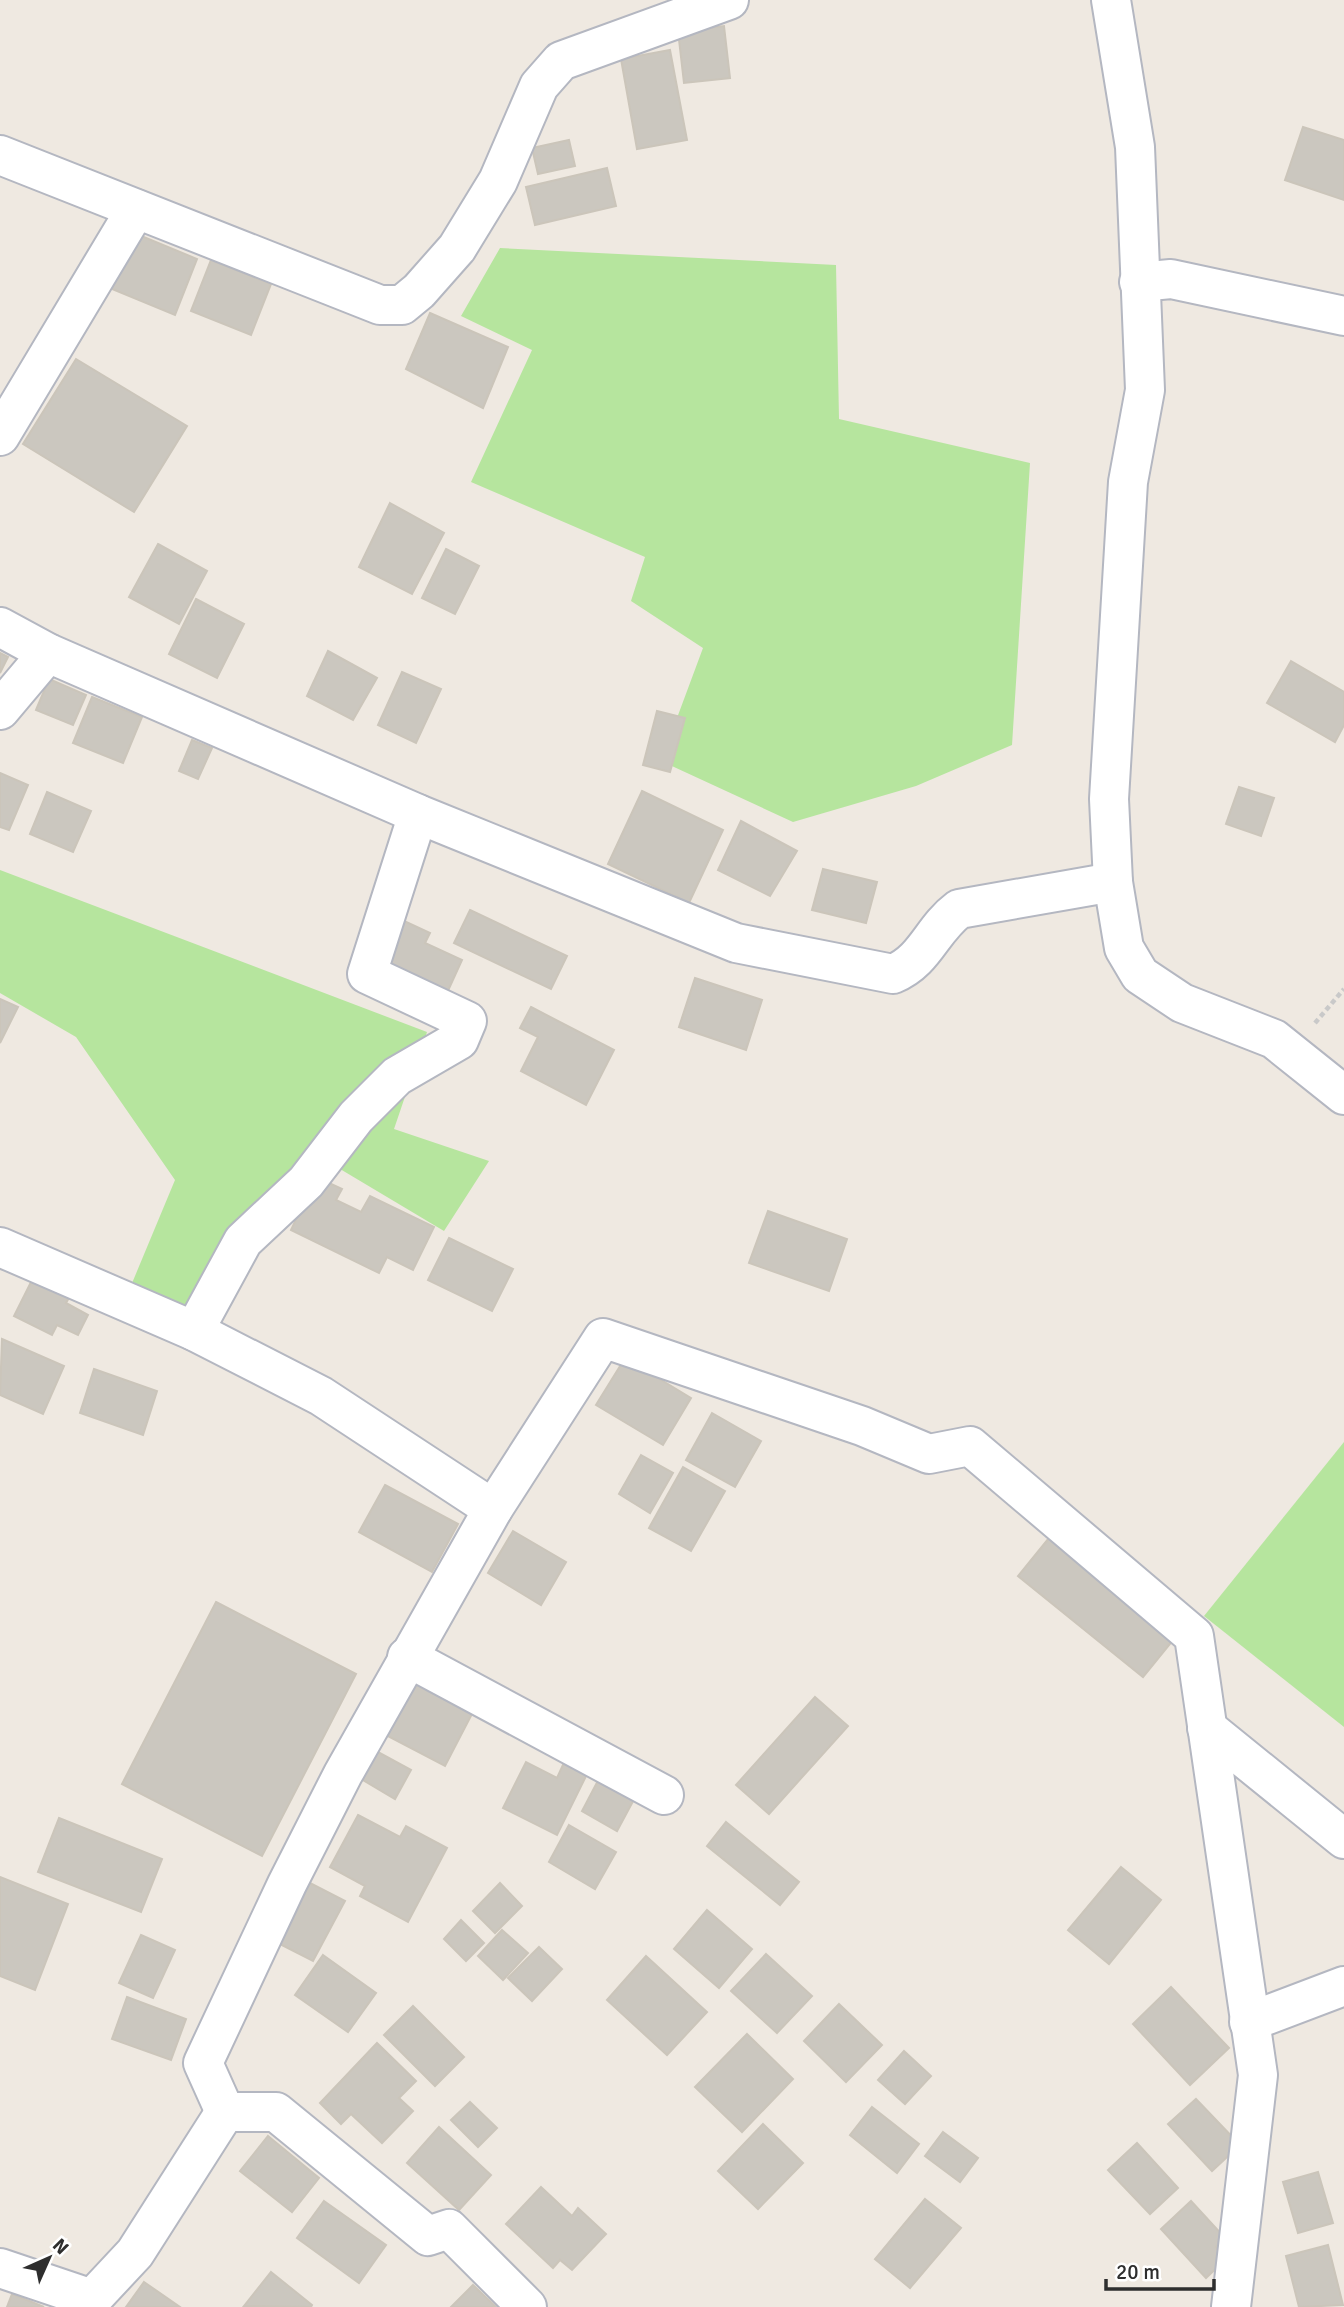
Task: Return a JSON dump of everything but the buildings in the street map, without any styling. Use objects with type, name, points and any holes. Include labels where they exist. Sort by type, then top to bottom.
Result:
[{"type":"street","points":[[0,155],[380,305],[402,305],[419,291],[457,248],[498,181],[539,86],[561,61],[729,0]]},
{"type":"street","points":[[1111,0],[1135,147],[1145,390],[1128,482],[1109,799],[1114,882],[1124,948],[1140,975],[1182,1003],[1274,1039],[1344,1095]]},
{"type":"street","points":[[0,436],[136,209]]},
{"type":"street","points":[[1139,282],[1171,279],[1344,316]]},
{"type":"street","points":[[0,627],[48,653],[418,814],[736,943],[893,974],[911,966],[943,921],[958,909],[1114,882]]},
{"type":"street","points":[[0,710],[48,653]]},
{"type":"street","points":[[194,1331],[243,1241],[306,1182],[356,1117],[397,1076],[459,1040],[467,1021],[367,974],[418,814]]},
{"type":"street","points":[[0,1247],[194,1331],[321,1396],[493,1509]]},
{"type":"street","points":[[225,2112],[202,2063],[286,1884],[407,1657],[493,1509],[603,1338],[862,1426],[929,1454],[970,1446],[1194,1636],[1258,2075],[1231,2307]]},
{"type":"street","points":[[407,1657],[664,1795]]},
{"type":"street","points":[[1206,1728],[1344,1839]]},
{"type":"street","points":[[1249,2022],[1344,1986]]},
{"type":"street","points":[[0,2268],[91,2303],[135,2253],[225,2112]]},
{"type":"street","points":[[225,2112],[276,2112],[428,2236],[449,2229],[527,2307]]},
{"type":"path","points":[[1291,1052],[1344,989]]},
{"type":"green space","points":[[500,248],[836,265],[839,419],[1030,463],[1012,745],[916,786],[793,822],[661,761],[703,648],[631,601],[645,557],[471,482],[532,350],[461,316]]},
{"type":"green space","points":[[0,870],[427,1032],[394,1129],[489,1161],[444,1231],[325,1160],[245,1274],[195,1309],[130,1288],[175,1180],[76,1037],[0,993]]},
{"type":"green space","points":[[1344,1442],[1344,1727],[1204,1616]]}]
